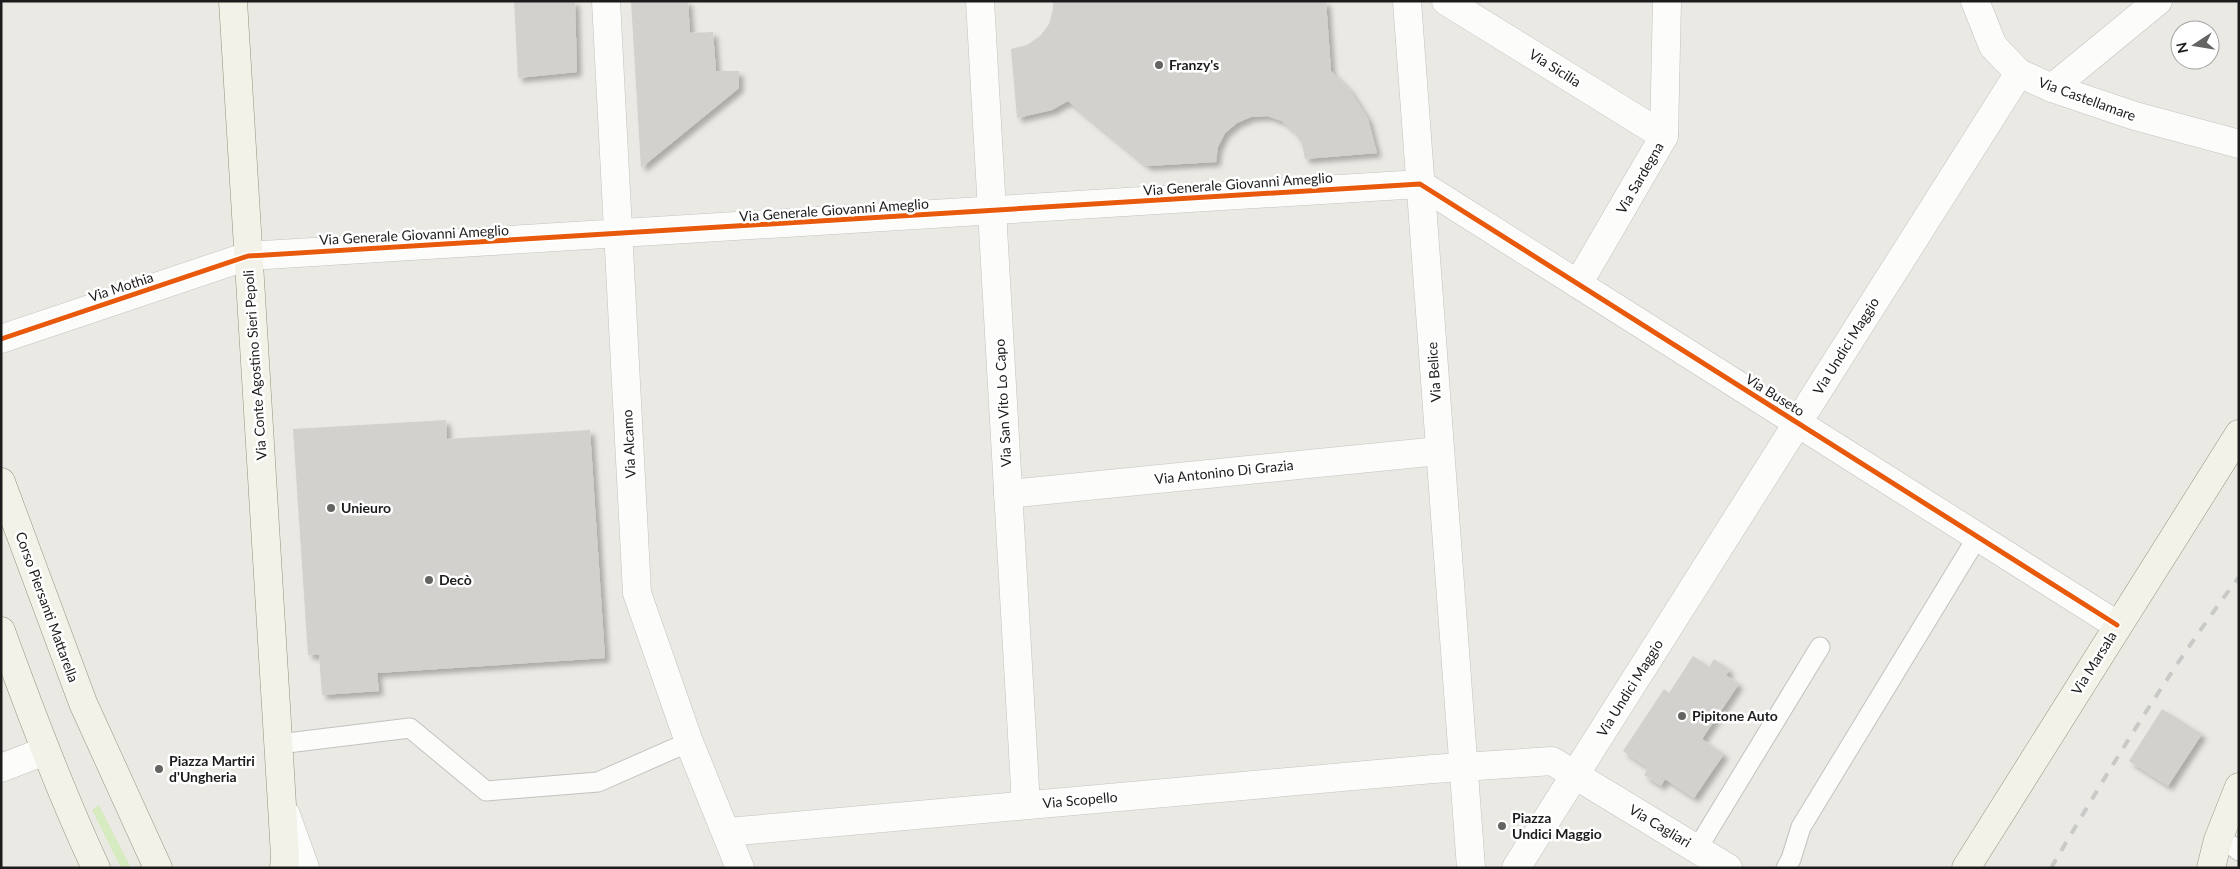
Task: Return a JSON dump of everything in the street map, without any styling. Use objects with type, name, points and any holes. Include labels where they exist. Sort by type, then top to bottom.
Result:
[{"type":"main road","name":"Via Conte Agostino Sieri Pepoli","points":[[233,1],[287,865]]},
{"type":"main road","name":"Via Marsala","points":[[1966,868],[2239,434]]},
{"type":"main road","name":"Corso Piersanti Mattarella","points":[[1,482],[83,703],[158,868]]},
{"type":"main road","points":[[1,631],[45,751],[72,817],[96,868]]},
{"type":"main road","points":[[2211,868],[2229,846],[2239,787]]},
{"type":"street","name":"Via Alcamo","points":[[606,1],[637,593],[689,742],[740,868]]},
{"type":"street","name":"Via San Vito Lo Capo","points":[[980,1],[1026,805]]},
{"type":"street","name":"Via Belice","points":[[1407,1],[1471,868]]},
{"type":"street","name":"Via Sicilia","points":[[1446,1],[1664,136]]},
{"type":"street","name":"Via Sardegna","points":[[1578,284],[1664,136],[1667,1]]},
{"type":"street","name":"Via Castellamare","points":[[1976,1],[1992,46],[2019,73],[2052,88],[2135,116],[2239,144]]},
{"type":"street","points":[[2052,88],[2158,1]]},
{"type":"street","name":"Via Undici Maggio","points":[[1516,868],[1584,779],[1593,746],[2019,73]]},
{"type":"street","name":"Via Generale Giovanni Ameglio","points":[[248,256],[618,235],[1420,184]]},
{"type":"street","name":"Via Buseto","points":[[1420,184],[2118,625]]},
{"type":"street","name":"Via Mothia","points":[[1,339],[248,256]]},
{"type":"street","name":"Via Antonino Di Grazia","points":[[1008,494],[1439,451]]},
{"type":"street","points":[[1,768],[45,751]]},
{"type":"street","name":"Via Scopello","points":[[726,832],[1434,769],[1462,754]]},
{"type":"street","name":"Via Cagliari","points":[[1462,754],[1552,761],[1728,868]]},
{"type":"lane","points":[[1786,868],[1791,859],[1801,826],[1978,536]]},
{"type":"lane","points":[[1697,849],[1820,647]]},
{"type":"lane","points":[[279,744],[410,728],[486,790],[598,782],[689,742]]},
{"type":"green space","points":[[99,805],[131,868],[121,868],[92,810]]},
{"type":"building","points":[[514,1],[575,1],[577,72],[518,78]]},
{"type":"building","points":[[631,1],[688,1],[690,33],[713,32],[716,71],[739,71],[739,88],[641,168]]},
{"type":"building","points":[[1053,1],[1326,1],[1331,71],[1349,89],[1368,119],[1377,153],[1305,159],[1302,144],[1294,131],[1282,121],[1267,116],[1251,117],[1237,123],[1225,133],[1218,147],[1216,162],[1147,166],[1068,101],[1052,110],[1017,118],[1011,49],[1027,45],[1040,36],[1049,24]]},
{"type":"building","points":[[446,420],[447,439],[590,430],[605,658],[377,673],[379,691],[322,695],[319,655],[308,655],[293,429]]},
{"type":"building","name":"Pipitone Auto","points":[[1693,656],[1709,667],[1714,659],[1730,670],[1726,675],[1739,684],[1702,739],[1724,754],[1694,798],[1665,779],[1661,786],[1644,775],[1648,768],[1623,751],[1664,689],[1669,693]]},
{"type":"building","points":[[2162,709],[2202,734],[2168,786],[2129,761]]},
{"type":"railway","points":[[2051,868],[2164,684],[2239,577]]},
{"type":"cycle path","points":[[1,339],[248,256],[1420,184],[2117,625]]},
{"type":"place","name":"Franzy's","points":[[1159,65]]},
{"type":"place","name":"Unieuro","points":[[331,508]]},
{"type":"place","name":"Decò","points":[[429,580]]},
{"type":"place","name":"Pipitone Auto","points":[[1682,716]]},
{"type":"place","name":"Piazza Martiri d'Ungheria","points":[[159,769]]},
{"type":"place","name":"Piazza Undici Maggio","points":[[1502,826]]}]
